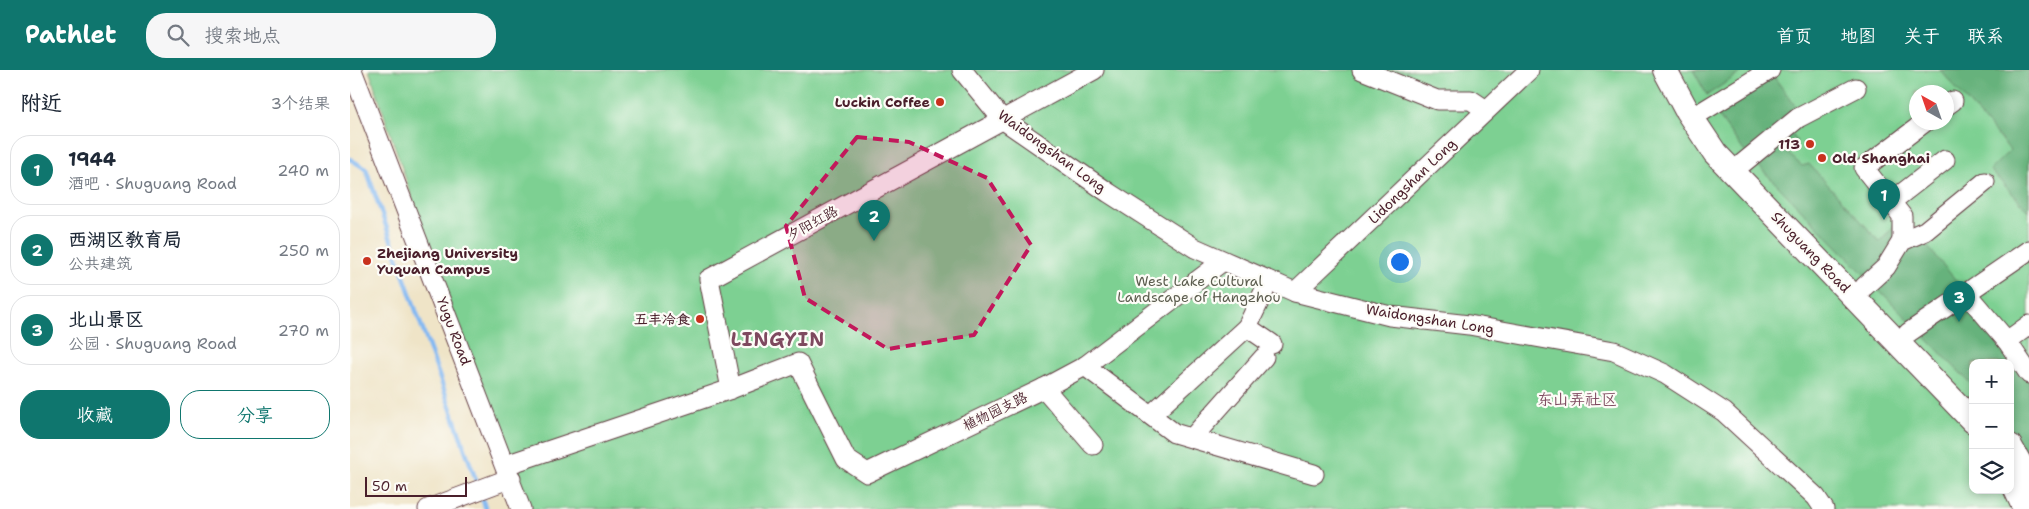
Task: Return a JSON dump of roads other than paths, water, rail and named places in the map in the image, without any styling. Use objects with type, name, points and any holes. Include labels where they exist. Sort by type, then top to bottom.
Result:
[{"type":"main road","name":"Shuguang Road","points":[[1666,70],[1687,111],[1716,153],[1969,417]]},
{"type":"main road","name":"Shuguang Road","points":[[1681,70],[1694,98],[1732,152],[1969,395]]},
{"type":"main road","points":[[2012,449],[2029,480]]},
{"type":"main road","points":[[2014,485],[2025,509]]},
{"type":"street","name":"Yugu Road","points":[[352,70],[521,509]]},
{"type":"street","name":"Waidongshan Long","points":[[962,70],[1002,119],[1109,193],[1195,248],[1295,292],[1390,316],[1470,325],[1614,351],[1665,374],[1724,412],[1816,497],[1824,509]]},
{"type":"street","name":"夕阳红路","points":[[731,389],[709,279],[1094,70]]},
{"type":"street","points":[[1362,70],[1437,100],[1470,100],[1486,110]]},
{"type":"street","name":"Lidongshan Long","points":[[1295,292],[1529,70]]},
{"type":"street","points":[[1703,111],[1770,70]]},
{"type":"street","points":[[1742,163],[1798,118],[1856,88]]},
{"type":"street","points":[[1864,287],[1886,267],[1902,241],[1902,216],[1864,168],[1914,130]]},
{"type":"street","points":[[1891,202],[1945,160]]},
{"type":"street","points":[[1902,241],[1925,231],[1985,182]]},
{"type":"street","points":[[1908,333],[2029,250]]},
{"type":"street","name":"植物园支路","points":[[731,389],[798,362],[846,459],[867,473],[1044,388],[1084,366],[1223,261]]},
{"type":"street","points":[[1150,416],[1247,327],[1269,281]]},
{"type":"street","points":[[1966,293],[2007,341],[2029,374]]},
{"type":"street","points":[[2007,341],[2029,325]]},
{"type":"street","points":[[1192,438],[1268,351],[1247,327]]},
{"type":"street","points":[[1084,366],[1174,433],[1314,474]]},
{"type":"street","points":[[1044,388],[1093,446]]},
{"type":"street","points":[[428,509],[459,501],[508,472],[731,389]]},
{"type":"waterway","points":[[350,159],[366,169],[478,486]]},
{"type":"waterway","points":[[480,494],[486,509]]},
{"type":"place","name":"Luckin Coffee","points":[[940,102]]},
{"type":"place","name":"113","points":[[1810,144]]},
{"type":"place","name":"Old Shanghai","points":[[1822,158]]},
{"type":"place","name":"1944","points":[[1884,220]]},
{"type":"place","name":"西湖区教育局","points":[[874,241]]},
{"type":"place","name":"Zhejiang University Yuquan Campus","points":[[367,261]]},
{"type":"place","name":"五丰冷食","points":[[700,319]]},
{"type":"place","name":"北山景区","points":[[1959,322]]},
{"type":"district","name":"LINGYIN","points":[[778,339]]},
{"type":"district","name":"东山弄社区","points":[[1577,399]]},
{"type":"park label","name":"West Lake Cultural Landscape of Hangzhou","points":[[1199,290]]}]
